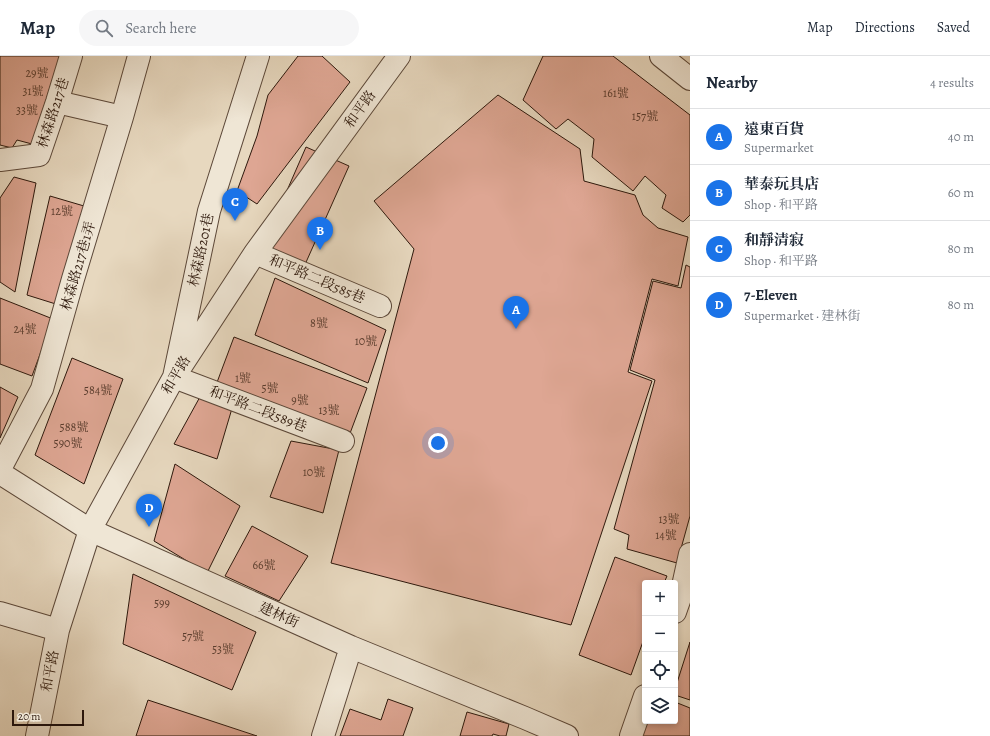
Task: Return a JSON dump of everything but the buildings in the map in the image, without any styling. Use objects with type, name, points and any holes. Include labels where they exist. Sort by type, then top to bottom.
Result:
[{"type":"street","name":"林森路217巷","points":[[0,160],[39,155],[71,56]]},
{"type":"street","name":"林森路217巷1弄","points":[[0,469],[42,389],[139,56]]},
{"type":"street","name":"林森路201巷","points":[[174,377],[209,211],[258,56]]},
{"type":"street","name":"和平路","points":[[37,736],[58,630],[90,530],[174,377],[255,253],[399,56]]},
{"type":"street","points":[[662,56],[690,79]]},
{"type":"street","points":[[57,102],[122,117]]},
{"type":"street","name":"和平路二段585巷","points":[[255,253],[380,306]]},
{"type":"street","name":"和平路二段589巷","points":[[174,377],[343,441]]},
{"type":"street","name":"建林街","points":[[0,473],[90,530],[351,647],[567,736]]},
{"type":"street","points":[[678,604],[690,554]]},
{"type":"street","points":[[0,613],[58,630]]},
{"type":"street","points":[[323,736],[351,647]]},
{"type":"street","points":[[631,736],[642,705]]},
{"type":"place","name":"和靜清寂","points":[[235,221]]},
{"type":"place","name":"華泰玩具店","points":[[320,250]]},
{"type":"place","name":"遠東百貨","points":[[516,329]]},
{"type":"place","name":"7-Eleven","points":[[149,527]]}]
